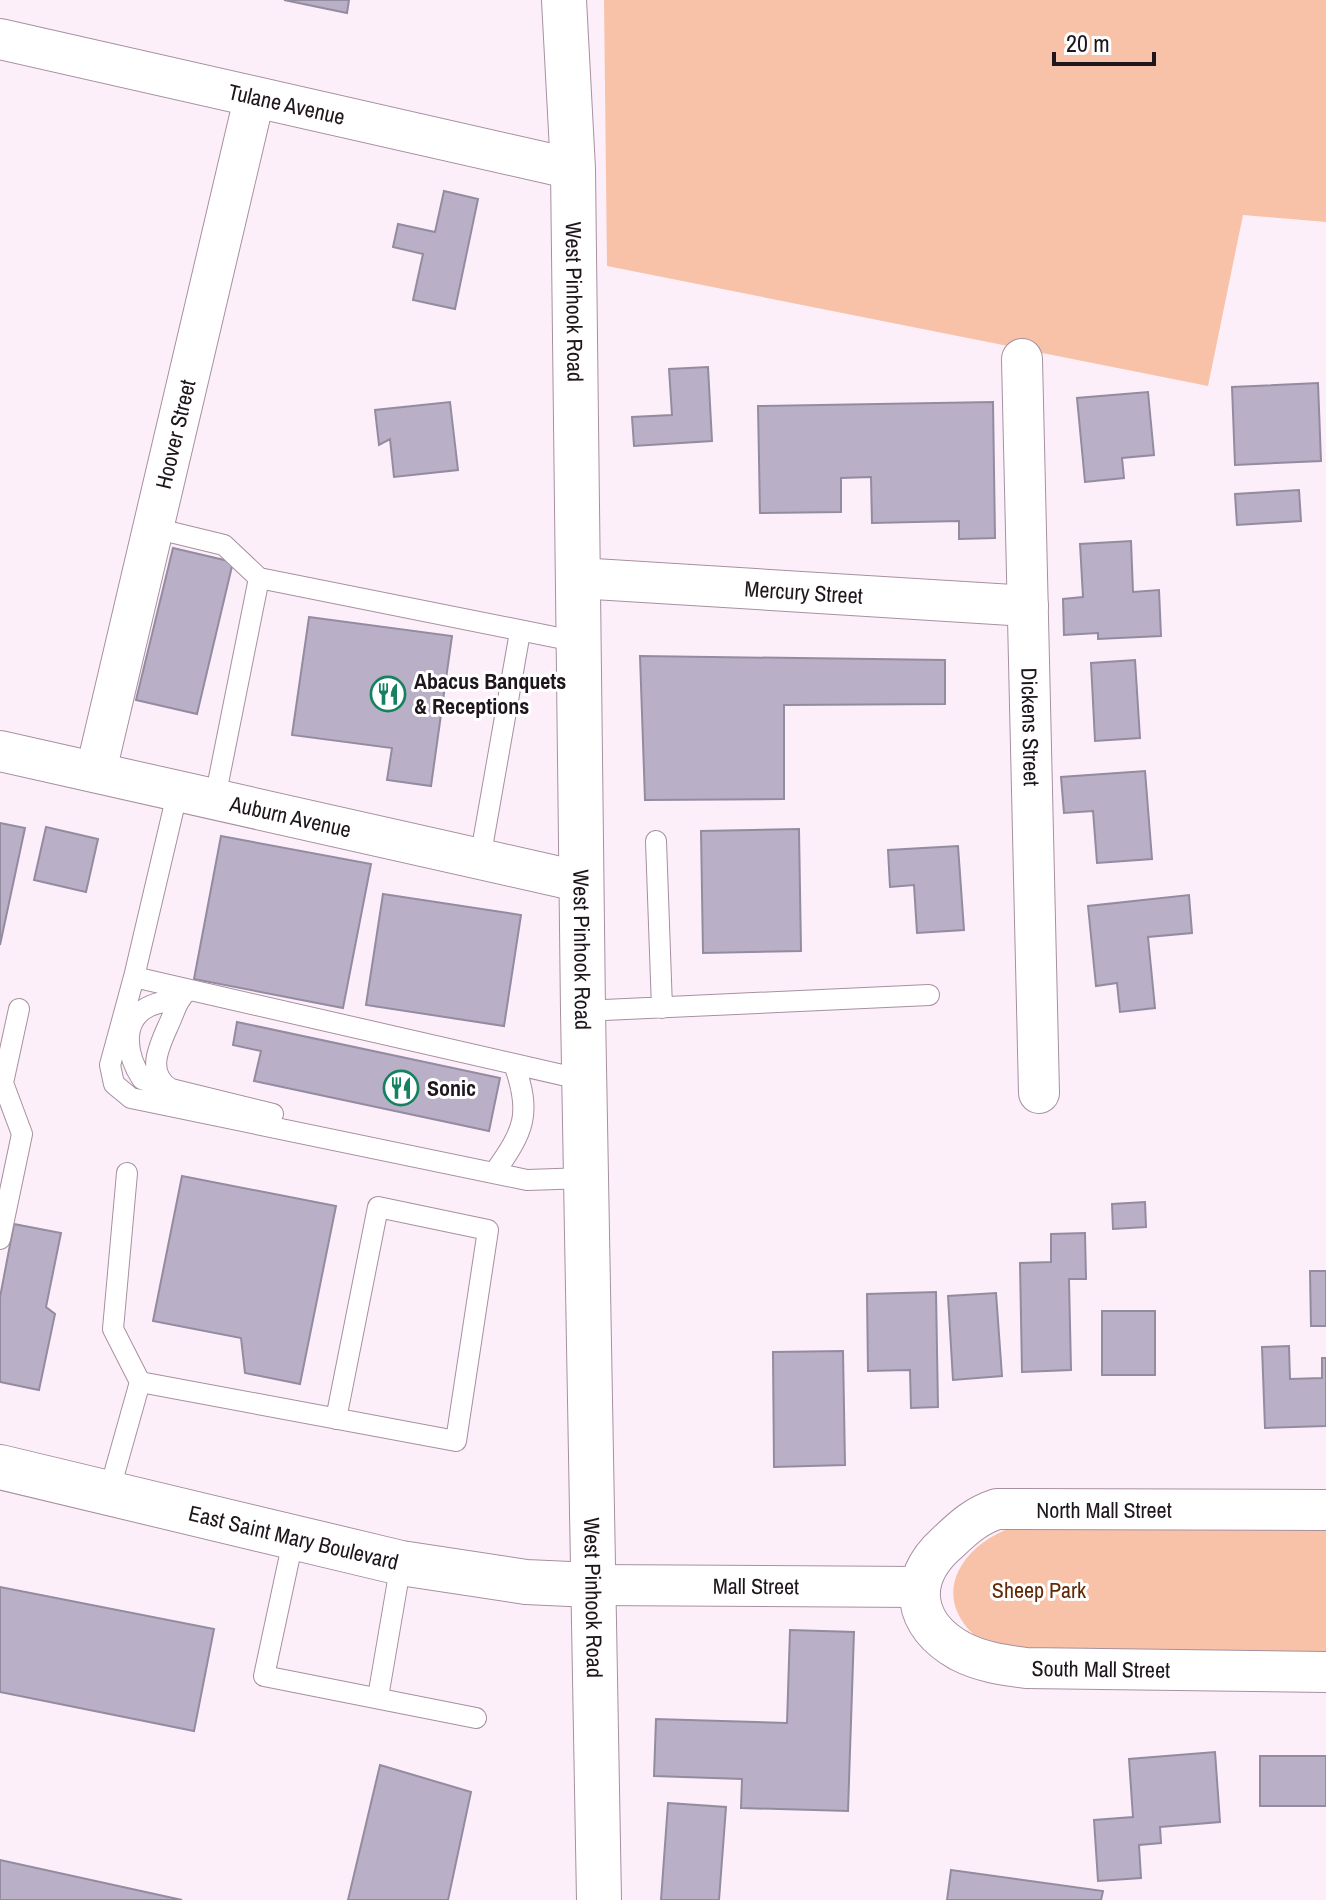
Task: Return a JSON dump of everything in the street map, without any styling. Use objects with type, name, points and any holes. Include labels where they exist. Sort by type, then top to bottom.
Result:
[{"type":"main road","name":"West Pinhook Road","points":[[564,0],[573,169],[584,1080],[599,1900]]},
{"type":"main road","name":"East Saint Mary Boulevard","points":[[0,1467],[401,1563],[526,1582],[592,1585]]},
{"type":"street","name":"Tulane Avenue","points":[[0,39],[573,169]]},
{"type":"street","name":"Hoover Street","points":[[96,771],[254,99]]},
{"type":"street","name":"Dickens Street","points":[[1022,359],[1039,1093]]},
{"type":"street","name":"Mercury Street","points":[[578,578],[1028,606]]},
{"type":"street","name":"Auburn Avenue","points":[[0,751],[582,882]]},
{"type":"street","name":"North Mall Street","points":[[919,1587],[928,1562],[939,1550],[966,1525],[982,1514],[997,1509],[1326,1510]]},
{"type":"street","name":"Mall Street","points":[[592,1585],[919,1587]]},
{"type":"street","name":"South Mall Street","points":[[919,1587],[922,1611],[944,1639],[960,1650],[999,1665],[1026,1668],[1326,1672]]},
{"type":"lane","points":[[154,528],[224,545],[259,578],[579,642]]},
{"type":"lane","points":[[259,578],[196,794],[134,977],[110,1065],[114,1084],[131,1098],[527,1180],[586,1178]]},
{"type":"lane","points":[[480,859],[520,632]]},
{"type":"lane","points":[[656,841],[662,1008]]},
{"type":"lane","points":[[134,977],[183,994],[584,1080]]},
{"type":"lane","points":[[171,1089],[157,1077],[155,1063],[183,994]]},
{"type":"lane","points":[[183,994],[148,1007],[137,1016],[128,1043],[128,1054],[142,1079],[361,1136],[394,1153]]},
{"type":"lane","points":[[583,1011],[929,995]]},
{"type":"lane","points":[[0,1239],[22,1134],[2,1083],[19,1009]]},
{"type":"lane","points":[[494,1173],[513,1146],[522,1123],[525,1094],[514,1064]]},
{"type":"lane","points":[[109,1492],[140,1382],[113,1329],[127,1173]]},
{"type":"lane","points":[[140,1382],[336,1419],[456,1441],[488,1230],[378,1207],[336,1419]]},
{"type":"lane","points":[[294,1536],[264,1676],[476,1718]]},
{"type":"lane","points":[[378,1697],[401,1563]]},
{"type":"green space","points":[[604,0],[1326,0],[1326,222],[1243,215],[1208,386],[607,266]]},
{"type":"green space","name":"Sheep Park","points":[[1019,1525],[1326,1526],[1326,1659],[1023,1656],[990,1646],[964,1624],[955,1606],[953,1589],[958,1572],[968,1557],[999,1533]]},
{"type":"building","points":[[284,0],[349,0],[347,13]]},
{"type":"building","points":[[444,191],[478,199],[455,309],[413,300],[423,254],[393,247],[398,224],[435,232]]},
{"type":"building","points":[[708,367],[712,441],[634,446],[632,417],[672,415],[669,369]]},
{"type":"building","points":[[1318,383],[1321,461],[1235,465],[1232,387]]},
{"type":"building","points":[[1148,392],[1154,455],[1122,458],[1124,478],[1085,482],[1077,398]]},
{"type":"building","points":[[450,402],[458,470],[394,477],[390,439],[379,445],[375,410]]},
{"type":"building","points":[[993,402],[995,538],[959,539],[959,521],[872,523],[871,477],[841,478],[841,512],[760,513],[758,406]]},
{"type":"building","points":[[1299,490],[1301,521],[1237,525],[1235,494]]},
{"type":"building","points":[[1131,541],[1133,592],[1159,590],[1161,636],[1098,639],[1098,633],[1064,635],[1063,599],[1083,597],[1080,544]]},
{"type":"building","points":[[173,548],[233,562],[197,714],[136,700]]},
{"type":"building","points":[[309,617],[452,636],[431,786],[387,780],[392,748],[292,735]]},
{"type":"building","points":[[640,656],[945,660],[945,704],[784,705],[784,799],[645,800]]},
{"type":"building","points":[[1135,660],[1140,738],[1095,741],[1091,663]]},
{"type":"building","points":[[1145,771],[1152,859],[1097,863],[1093,811],[1064,813],[1061,777]]},
{"type":"building","points":[[0,823],[25,828],[0,945]]},
{"type":"building","points":[[46,827],[98,839],[86,892],[34,880]]},
{"type":"building","points":[[799,829],[801,951],[703,953],[701,831]]},
{"type":"building","points":[[221,836],[371,864],[343,1008],[194,979]]},
{"type":"building","points":[[958,846],[964,930],[917,933],[914,885],[890,887],[888,850]]},
{"type":"building","points":[[383,894],[521,915],[504,1026],[366,1005]]},
{"type":"building","points":[[1189,895],[1192,933],[1148,937],[1155,1008],[1120,1012],[1117,983],[1096,986],[1088,906]]},
{"type":"building","points":[[237,1022],[500,1078],[489,1131],[254,1081],[261,1051],[233,1045]]},
{"type":"building","points":[[182,1176],[336,1206],[300,1384],[245,1373],[241,1338],[153,1321]]},
{"type":"building","points":[[1145,1202],[1146,1227],[1113,1229],[1112,1204]]},
{"type":"building","points":[[14,1224],[61,1233],[46,1307],[55,1314],[39,1390],[0,1382],[0,1297]]},
{"type":"building","points":[[1085,1233],[1086,1279],[1069,1279],[1071,1370],[1022,1372],[1020,1263],[1051,1262],[1051,1234]]},
{"type":"building","points":[[1310,1271],[1326,1271],[1326,1326],[1311,1326]]},
{"type":"building","points":[[936,1292],[938,1407],[911,1408],[910,1370],[868,1371],[867,1294]]},
{"type":"building","points":[[996,1293],[1002,1376],[953,1380],[948,1296]]},
{"type":"building","points":[[1102,1311],[1155,1311],[1155,1375],[1102,1375]]},
{"type":"building","points":[[1289,1346],[1290,1379],[1322,1378],[1322,1358],[1326,1358],[1326,1426],[1265,1428],[1262,1347]]},
{"type":"building","points":[[843,1351],[845,1465],[774,1467],[773,1352]]},
{"type":"building","points":[[0,1587],[214,1629],[194,1731],[0,1692]]},
{"type":"building","points":[[790,1630],[854,1632],[848,1811],[741,1808],[742,1779],[654,1776],[656,1719],[787,1723]]},
{"type":"building","points":[[1215,1752],[1220,1822],[1160,1827],[1161,1843],[1139,1845],[1141,1878],[1098,1881],[1094,1820],[1133,1817],[1129,1759]]},
{"type":"building","points":[[1260,1756],[1326,1756],[1326,1806],[1260,1806]]},
{"type":"building","points":[[380,1765],[471,1792],[448,1900],[348,1900]]},
{"type":"building","points":[[668,1803],[726,1807],[719,1900],[661,1900]]},
{"type":"building","points":[[0,1860],[182,1900],[0,1900]]},
{"type":"building","points":[[951,1870],[1103,1891],[1101,1900],[947,1900]]},
{"type":"place","name":"Abacus Banquets & Receptions","points":[[388,694]]},
{"type":"place","name":"Sonic","points":[[401,1088]]}]
